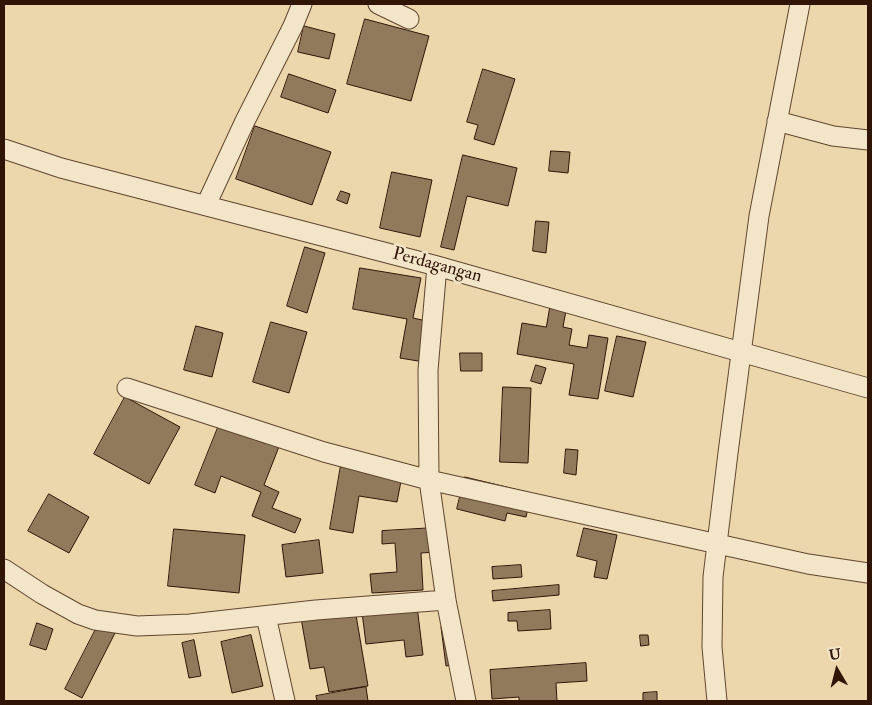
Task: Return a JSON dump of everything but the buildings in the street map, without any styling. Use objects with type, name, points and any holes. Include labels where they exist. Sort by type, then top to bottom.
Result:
[{"type":"street","points":[[206,205],[302,4]]},
{"type":"street","points":[[378,4],[409,19]]},
{"type":"street","points":[[717,701],[712,647],[714,577],[728,453],[759,216],[800,4]]},
{"type":"street","points":[[777,121],[833,136],[868,140]]},
{"type":"street","name":"Perdagangan","points":[[4,149],[61,168],[437,266],[868,388]]},
{"type":"street","points":[[437,266],[428,370],[429,480],[446,600],[466,701]]},
{"type":"street","points":[[127,388],[324,452],[429,480],[808,564],[868,573]]},
{"type":"street","points":[[4,569],[42,594],[78,614],[95,620],[137,626],[190,624],[316,610],[446,600]]},
{"type":"street","points":[[266,616],[285,701]]}]
